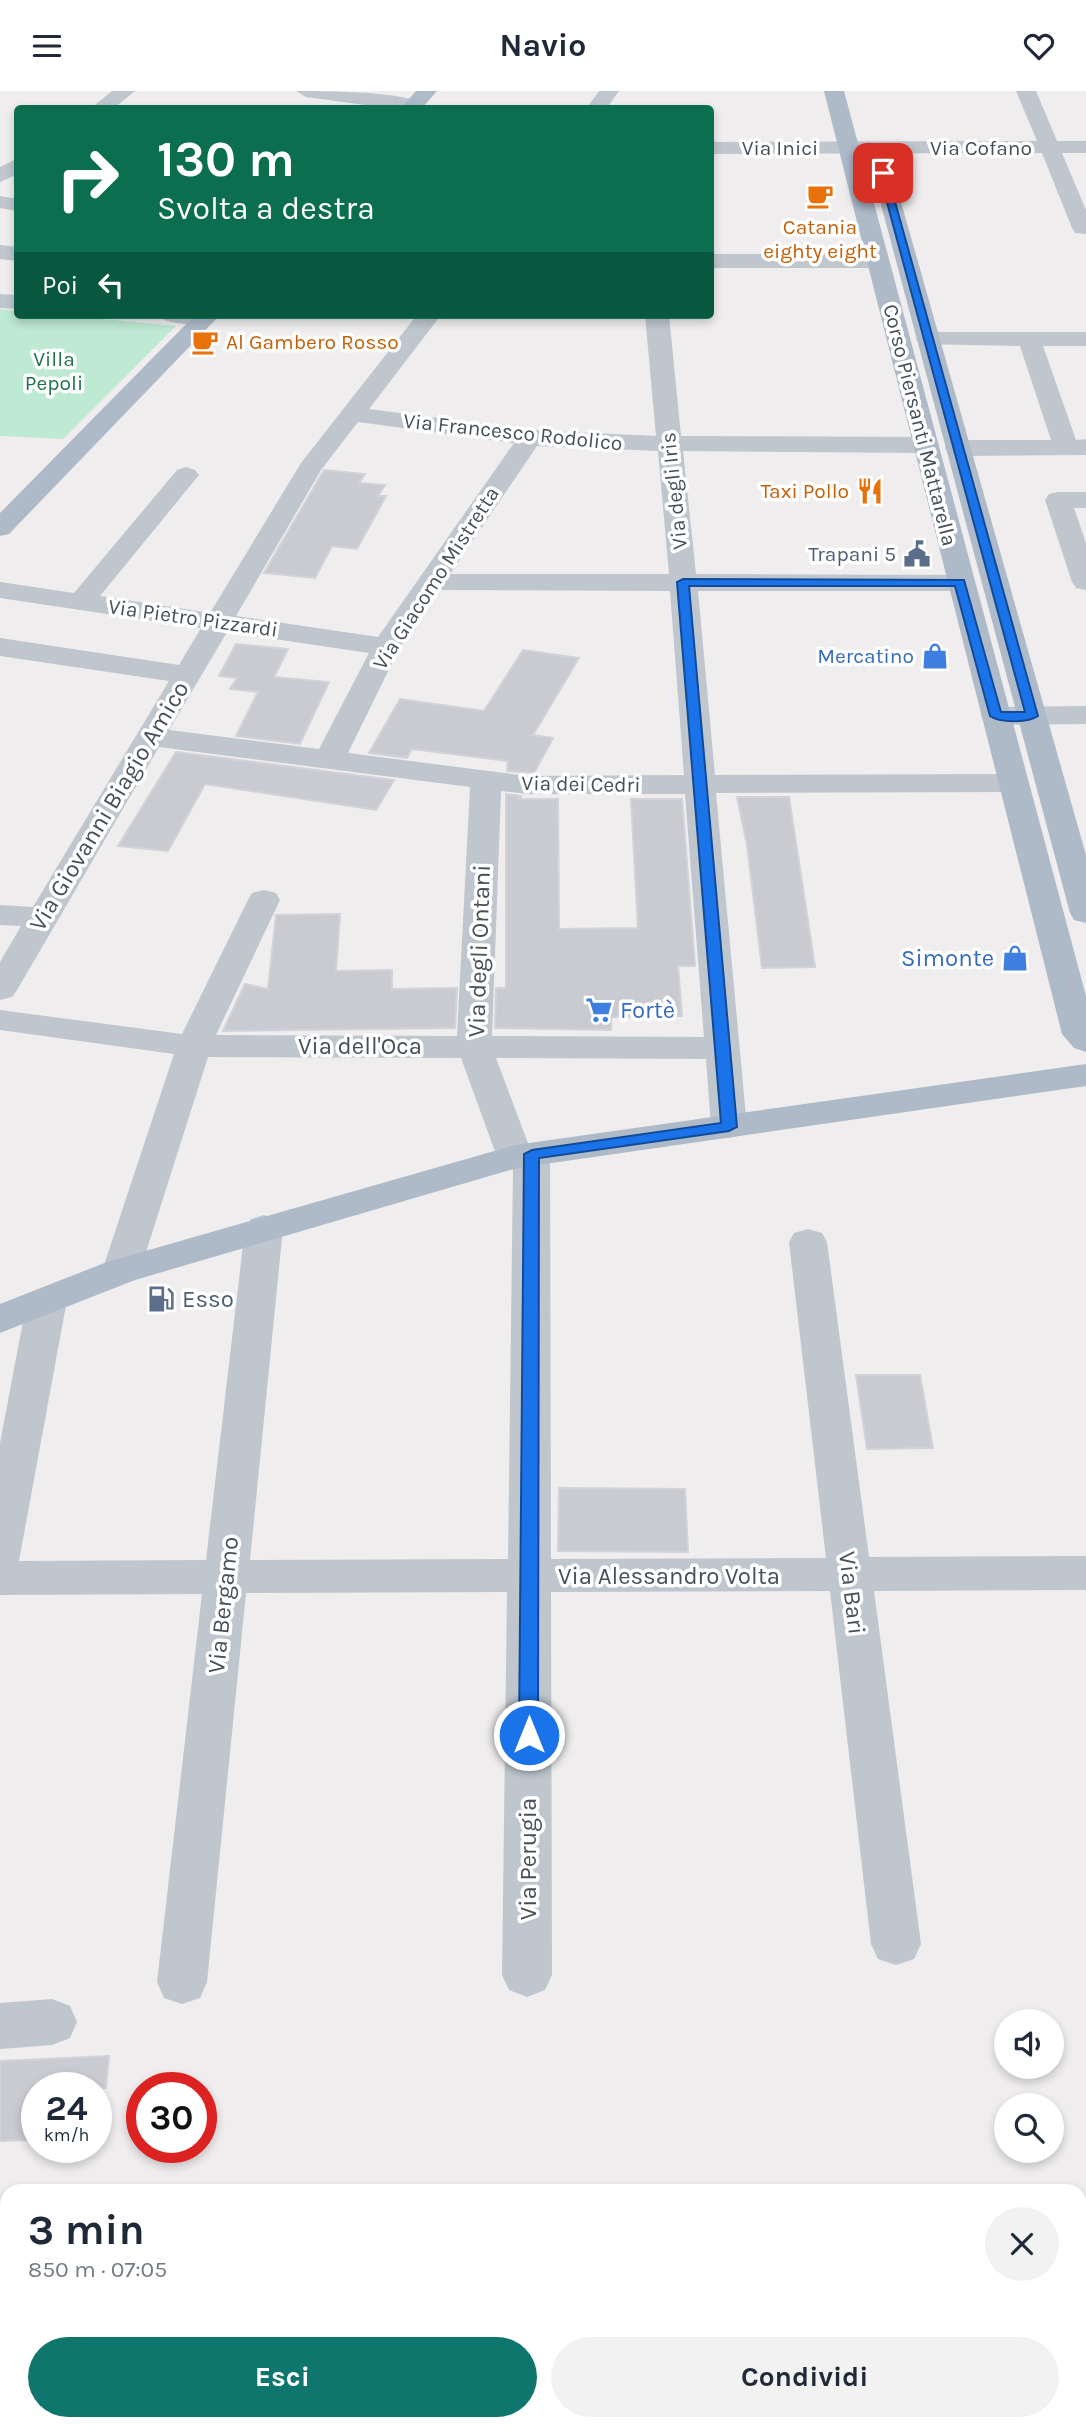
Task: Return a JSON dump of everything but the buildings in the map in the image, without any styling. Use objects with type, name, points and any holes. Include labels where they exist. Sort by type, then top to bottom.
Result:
[{"type":"main road","name":"Corso Piersanti Mattarella","points":[[834,91],[865,140],[928,339],[1086,913]]},
{"type":"main road","name":"Corso Piersanti Mattarella","points":[[865,140],[878,261],[1079,1034],[1086,1041]]},
{"type":"main road","points":[[0,528],[204,319]]},
{"type":"main road","points":[[0,1319],[121,1271],[264,1228],[524,1156],[1086,1075]]},
{"type":"street","points":[[105,105],[125,91]]},
{"type":"street","points":[[306,91],[384,105],[418,100]]},
{"type":"street","points":[[598,105],[609,91]]},
{"type":"street","points":[[1026,91],[1083,228]]},
{"type":"street","name":"Via Cofano","points":[[865,140],[1050,148],[1086,147]]},
{"type":"street","name":"Via Inici","points":[[714,148],[865,140]]},
{"type":"street","points":[[714,261],[878,261]]},
{"type":"street","name":"Via Giovanni Biagio Amico","points":[[0,990],[310,468],[426,319]]},
{"type":"street","name":"Via degli Iris","points":[[657,319],[683,582],[729,1127]]},
{"type":"street","points":[[928,339],[1086,339]]},
{"type":"street","points":[[958,447],[1076,447],[1029,339]]},
{"type":"street","name":"Via Francesco Rodolico","points":[[353,414],[530,438],[669,446],[926,445]]},
{"type":"street","name":"Via Giacomo Mistretta","points":[[329,760],[386,647],[530,438]]},
{"type":"street","points":[[80,602],[186,475]]},
{"type":"street","points":[[1086,500],[1058,500],[1086,582]]},
{"type":"street","points":[[431,582],[960,583]]},
{"type":"street","name":"Via Pietro Pizzardi","points":[[0,590],[386,647]]},
{"type":"street","points":[[0,647],[187,675]]},
{"type":"street","points":[[996,716],[1086,715]]},
{"type":"street","name":"Via dei Cedri","points":[[150,737],[528,785],[1014,783]]},
{"type":"street","name":"Via degli Ontani","points":[[486,780],[474,1046],[524,1156]]},
{"type":"street","points":[[121,1271],[194,1047],[264,900]]},
{"type":"street","points":[[0,915],[43,918]]},
{"type":"street","name":"Via dell'Oca","points":[[0,1020],[194,1047],[722,1048]]},
{"type":"street","name":"Via Perugia","points":[[524,1156],[530,1576],[527,1975]]},
{"type":"street","name":"Via Bergamo","points":[[182,1982],[264,1228]]},
{"type":"street","name":"Via Bari","points":[[808,1242],[896,1944]]},
{"type":"street","points":[[0,1556],[47,1300]]},
{"type":"street","name":"Via Alessandro Volta","points":[[0,1578],[1086,1573]]},
{"type":"street","points":[[0,2026],[52,2022]]},
{"type":"green space","name":"Villa Pepoli","points":[[0,309],[14,311],[14,319],[102,319],[176,326],[63,439],[0,436]]},
{"type":"place","name":"Catania eighty eight","points":[[820,196]]},
{"type":"place","name":"Al Gambero Rosso","points":[[205,342]]},
{"type":"place","name":"Taxi Pollo","points":[[870,491]]},
{"type":"place","name":"Trapani 5","points":[[917,554]]},
{"type":"place","name":"Mercatino","points":[[935,656]]},
{"type":"place","name":"Simonte","points":[[1015,958]]},
{"type":"place","name":"Fortè","points":[[599,1010]]},
{"type":"place","name":"Esso","points":[[161,1299]]},
{"type":"route","points":[[529,1735],[532,1154],[729,1127],[683,582],[960,583],[996,716],[1032,716],[883,173]]}]
